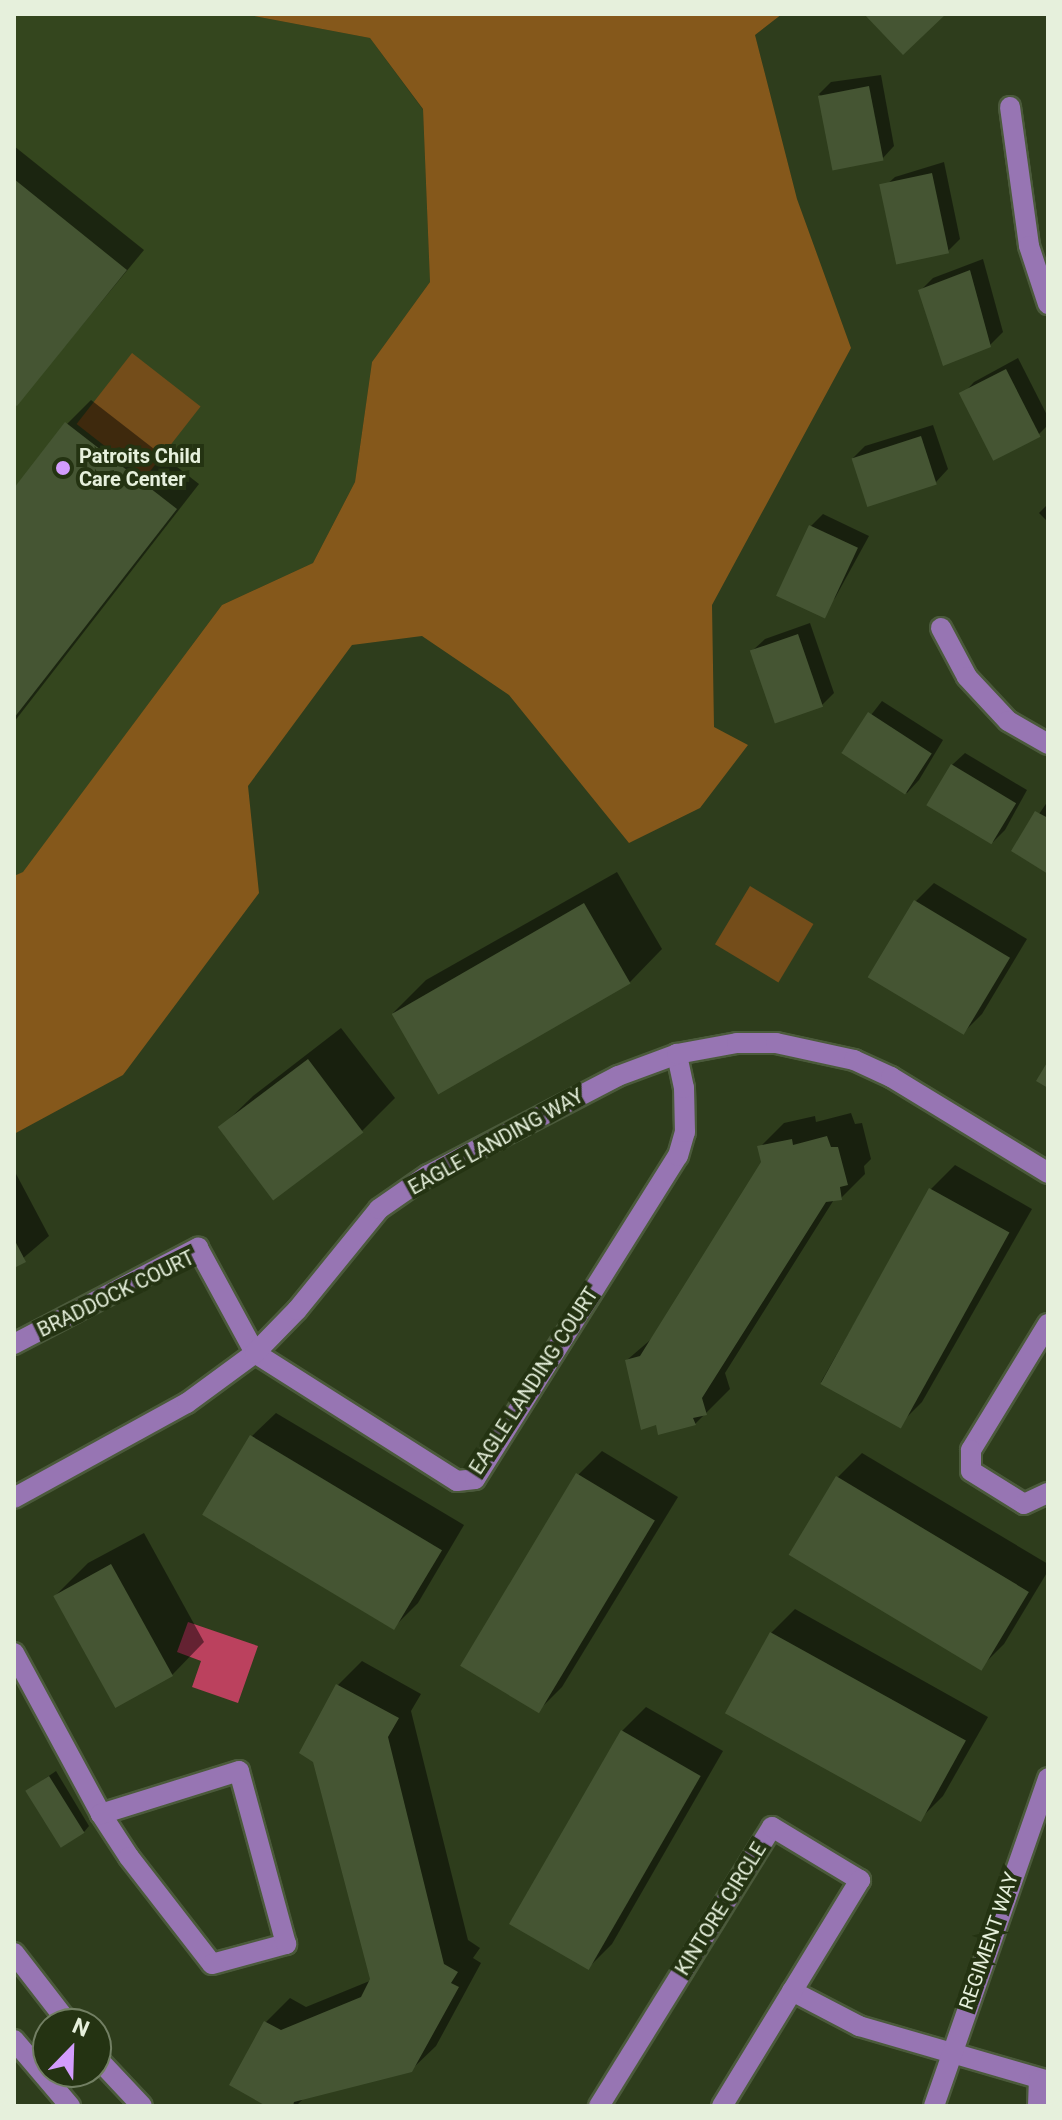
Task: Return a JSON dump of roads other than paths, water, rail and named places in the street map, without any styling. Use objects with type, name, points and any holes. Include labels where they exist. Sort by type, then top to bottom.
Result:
[{"type":"street","points":[[1010,107],[1029,246],[1048,304]]},
{"type":"street","points":[[941,628],[967,677],[1008,721],[1048,744]]},
{"type":"street","name":"EAGLE LANDING WAY","points":[[14,1498],[187,1403],[255,1353],[297,1310],[379,1209],[428,1175],[618,1076],[677,1054],[737,1043],[776,1043],[854,1060],[891,1077],[1048,1173]]},
{"type":"street","name":"EAGLE LANDING COURT","points":[[255,1353],[457,1481],[475,1479],[678,1156],[685,1132],[684,1088],[677,1054]]},
{"type":"street","name":"BRADDOCK COURT","points":[[14,1344],[198,1248],[255,1353]]},
{"type":"street","points":[[1048,1324],[971,1450],[971,1471],[1024,1504],[1048,1493]]},
{"type":"street","points":[[14,1653],[101,1814],[129,1857],[212,1964],[286,1944],[239,1771],[101,1814]]},
{"type":"street","name":"REGIMENT WAY","points":[[934,2106],[949,2054],[1048,1778]]},
{"type":"street","name":"KINTORE CIRCLE","points":[[599,2106],[772,1827],[860,1880],[722,2106]]},
{"type":"street","points":[[14,1953],[57,2008]]},
{"type":"street","points":[[792,1991],[859,2026],[1044,2080],[1038,2106]]},
{"type":"street","points":[[14,2040],[70,2106]]},
{"type":"street","points":[[112,2074],[142,2106]]},
{"type":"place","name":"Patroits Child Care Center","points":[[63,468]]}]
